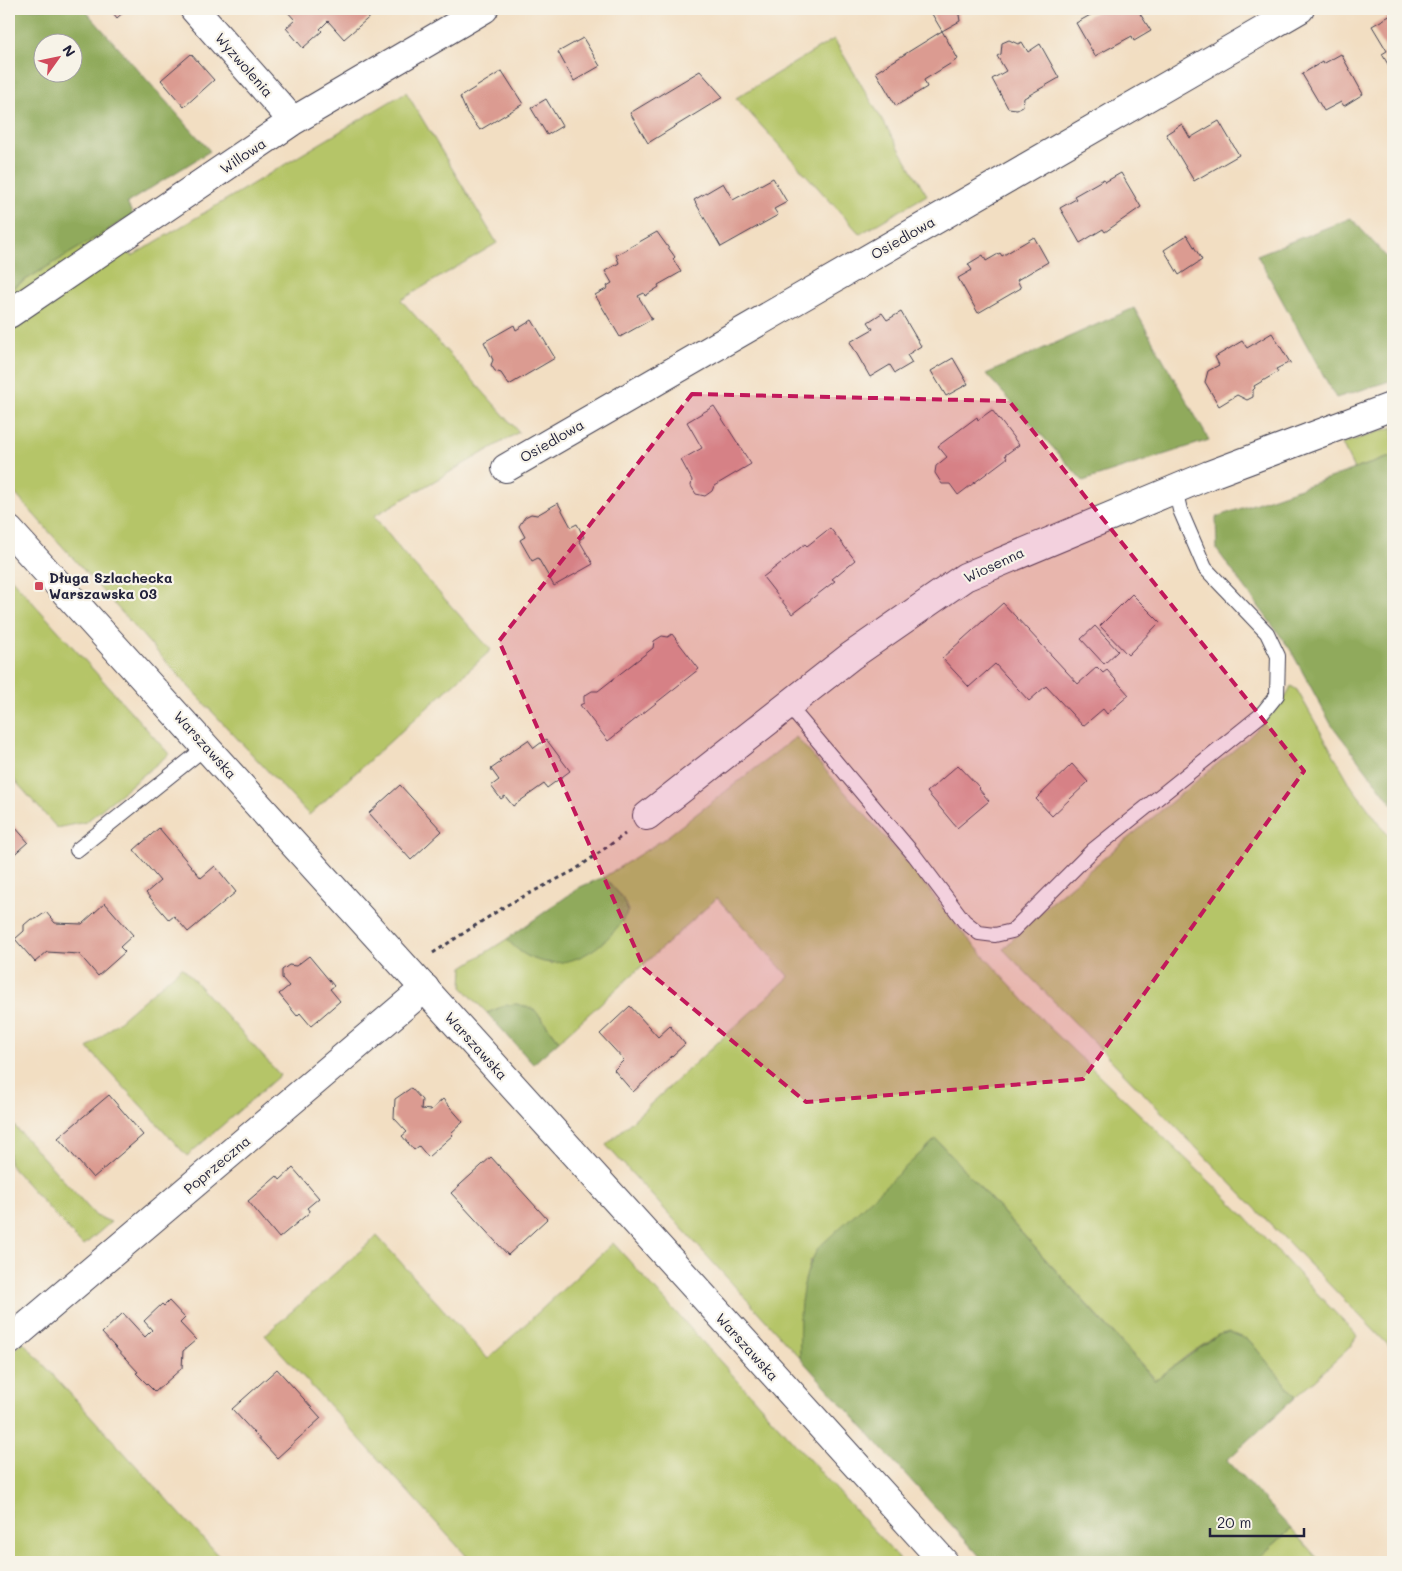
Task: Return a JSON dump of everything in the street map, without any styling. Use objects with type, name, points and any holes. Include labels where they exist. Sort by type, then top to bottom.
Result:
[{"type":"street","name":"Wyzwolenia","points":[[194,9],[293,121]]},
{"type":"street","name":"Willowa","points":[[9,314],[293,121],[484,9]]},
{"type":"street","name":"Osiedlowa","points":[[506,468],[1300,9]]},
{"type":"street","name":"Wiosenna","points":[[647,816],[851,656],[965,577],[1175,489],[1393,406]]},
{"type":"street","name":"Warszawska","points":[[9,530],[944,1562]]},
{"type":"street","name":"Poprzeczna","points":[[9,1341],[418,980]]},
{"type":"lane","points":[[788,705],[915,856],[964,921],[979,933],[996,935],[1012,931],[1093,850],[1261,715],[1277,695],[1278,656],[1266,633],[1204,568],[1180,510],[1175,489]]},
{"type":"lane","points":[[77,850],[206,747]]},
{"type":"path","points":[[418,980],[425,958],[508,905],[575,870],[647,816]]},
{"type":"highlighted area","points":[[692,394],[1009,401],[1304,771],[1083,1079],[806,1102],[644,968],[499,641]]},
{"type":"green space","points":[[9,9],[84,9],[210,151],[127,203],[133,215],[9,290]]},
{"type":"green space","points":[[834,39],[927,195],[860,234],[736,98]]},
{"type":"green space","points":[[406,92],[497,243],[401,300],[519,432],[374,516],[403,553],[491,650],[309,815],[188,686],[9,487],[9,290],[109,229],[132,256]]},
{"type":"green space","points":[[1351,218],[1393,264],[1393,380],[1336,398],[1257,255]]},
{"type":"green space","points":[[1134,308],[1209,440],[1083,481],[986,374]]},
{"type":"green space","points":[[1393,427],[1393,456],[1354,469],[1342,444]]},
{"type":"green space","points":[[1393,456],[1393,805],[1331,724],[1290,649],[1217,550],[1216,517]]},
{"type":"green space","points":[[9,576],[169,754],[86,822],[57,828],[9,774]]},
{"type":"green space","points":[[1291,686],[1297,690],[1352,787],[1393,842],[1393,1350],[1003,949],[1049,904],[1247,739],[1282,704]]},
{"type":"green space","points":[[796,737],[907,862],[962,932],[1048,1026],[1236,1207],[1357,1336],[1349,1348],[1296,1397],[1249,1340],[1218,1335],[1156,1380],[936,1139],[810,1261],[801,1305],[800,1358],[606,1145],[789,977],[717,898],[559,1041],[541,1017],[506,1005],[487,1013],[462,987],[463,967],[507,939],[528,955],[552,964],[622,897],[604,877],[664,839]]},
{"type":"green space","points":[[604,877],[622,897],[628,911],[618,927],[589,952],[573,959],[556,963],[539,961],[522,953],[507,939],[580,887]]},
{"type":"green space","points":[[182,967],[280,1075],[187,1156],[88,1048]]},
{"type":"green space","points":[[517,1004],[534,1009],[559,1041],[533,1064],[487,1013],[506,1005]]},
{"type":"green space","points":[[9,1120],[96,1216],[111,1222],[83,1246],[9,1164]]},
{"type":"green space","points":[[936,1139],[1155,1380],[1218,1335],[1229,1332],[1249,1340],[1296,1397],[1227,1460],[1291,1529],[1254,1562],[985,1562],[800,1358],[800,1315],[803,1287],[812,1260],[819,1247]]},
{"type":"green space","points":[[377,1236],[488,1359],[613,1243],[902,1562],[472,1562],[265,1335]]},
{"type":"green space","points":[[23,1342],[224,1562],[9,1562],[9,1355]]},
{"type":"green space","points":[[1291,1529],[1321,1562],[1254,1562]]},
{"type":"building","points":[[110,9],[127,9],[117,18]]},
{"type":"building","points":[[285,9],[368,9],[373,14],[344,39],[328,21],[320,29],[322,31],[303,48],[286,28],[295,20]]},
{"type":"building","points":[[929,9],[958,9],[960,21],[942,31]]},
{"type":"building","points":[[1101,9],[1119,9],[1120,11],[1137,9],[1151,31],[1134,41],[1132,36],[1095,56],[1076,23]]},
{"type":"building","points":[[1393,14],[1393,73],[1382,54],[1387,51],[1372,26]]},
{"type":"building","points":[[942,31],[958,59],[924,80],[927,87],[896,106],[876,72]]},
{"type":"building","points":[[583,38],[600,66],[574,81],[558,52]]},
{"type":"building","points":[[1009,40],[1018,44],[1022,42],[1028,52],[1040,44],[1059,78],[1024,98],[1023,106],[1017,109],[1008,108],[992,79],[1006,71],[997,56],[1001,54],[1002,43]]},
{"type":"building","points":[[191,54],[214,80],[184,107],[161,80]]},
{"type":"building","points":[[1341,54],[1363,94],[1344,106],[1341,102],[1324,111],[1302,74],[1322,62],[1323,64]]},
{"type":"building","points":[[502,71],[523,104],[480,130],[467,113],[460,97]]},
{"type":"building","points":[[700,71],[723,97],[648,143],[630,113]]},
{"type":"building","points":[[546,99],[562,126],[547,135],[531,108]]},
{"type":"building","points":[[1219,121],[1239,155],[1194,181],[1166,134],[1182,124],[1190,138]]},
{"type":"building","points":[[1121,173],[1141,207],[1105,232],[1103,229],[1080,243],[1060,208],[1076,199],[1074,196],[1104,179],[1105,182]]},
{"type":"building","points":[[773,178],[787,202],[774,209],[778,215],[721,247],[694,200],[723,183],[733,200]]},
{"type":"building","points":[[657,232],[675,257],[673,259],[681,272],[658,285],[659,287],[645,296],[644,293],[638,296],[652,319],[620,337],[595,295],[608,288],[607,286],[612,283],[605,271],[619,263],[616,255]]},
{"type":"building","points":[[1187,235],[1202,260],[1179,275],[1164,250]]},
{"type":"building","points":[[1034,237],[1048,262],[1017,280],[1021,288],[978,313],[958,278],[972,270],[968,264],[983,255],[986,261],[1000,253],[1002,256]]},
{"type":"building","points":[[901,312],[921,346],[907,355],[912,363],[895,373],[890,365],[870,377],[850,342],[873,329],[868,322],[882,313],[887,320]]},
{"type":"building","points":[[532,320],[555,358],[509,385],[501,373],[495,371],[491,365],[493,360],[484,342],[514,325],[516,330]]},
{"type":"building","points":[[1272,333],[1291,364],[1288,363],[1276,369],[1278,372],[1254,386],[1253,397],[1247,400],[1237,395],[1219,406],[1205,382],[1208,371],[1219,365],[1215,357],[1242,341],[1247,348]]},
{"type":"building","points":[[953,358],[968,384],[946,396],[931,371]]},
{"type":"building","points":[[714,406],[751,464],[714,486],[712,491],[705,496],[696,494],[691,486],[692,480],[681,460],[702,448],[687,422]]},
{"type":"building","points":[[992,410],[1019,445],[1005,455],[1007,458],[958,495],[950,484],[942,484],[935,473],[936,466],[947,457],[938,446],[977,417],[978,420]]},
{"type":"building","points":[[558,503],[571,527],[577,524],[584,537],[579,540],[593,564],[554,586],[538,558],[532,561],[520,540],[525,537],[519,526],[525,517],[531,514],[537,515]]},
{"type":"building","points":[[830,528],[855,560],[832,579],[835,581],[792,614],[763,577],[805,544],[807,546]]},
{"type":"building","points":[[1132,594],[1160,622],[1128,655],[1100,626]]},
{"type":"building","points":[[1003,603],[1078,684],[1097,667],[1103,673],[1107,670],[1129,695],[1107,714],[1103,709],[1083,726],[1046,686],[1029,701],[995,664],[969,687],[942,658]]},
{"type":"building","points":[[1095,626],[1118,651],[1104,664],[1081,639]]},
{"type":"building","points":[[672,634],[699,669],[608,741],[580,705],[584,703],[584,696],[592,691],[598,691],[653,648],[654,641],[662,636],[668,637]]},
{"type":"building","points":[[546,739],[570,771],[547,788],[544,784],[513,806],[505,796],[501,799],[491,786],[499,780],[491,769],[501,762],[499,760],[528,740],[534,748]]},
{"type":"building","points":[[1072,764],[1088,782],[1052,816],[1036,799]]},
{"type":"building","points":[[958,765],[980,788],[989,801],[957,828],[927,792]]},
{"type":"building","points":[[400,785],[442,831],[411,860],[369,813]]},
{"type":"building","points":[[9,820],[28,842],[9,859]]},
{"type":"building","points":[[159,828],[201,878],[215,866],[236,892],[188,932],[174,916],[169,920],[146,893],[160,881],[134,850]]},
{"type":"building","points":[[105,903],[133,935],[120,947],[125,952],[98,976],[79,954],[47,952],[35,962],[15,939],[24,931],[24,925],[31,919],[36,919],[46,912],[55,923],[82,924]]},
{"type":"building","points":[[309,956],[334,986],[330,989],[340,1001],[311,1026],[300,1013],[297,1016],[279,994],[289,986],[282,978],[282,970],[289,965],[296,966]]},
{"type":"building","points":[[630,1006],[658,1037],[670,1026],[685,1044],[633,1092],[614,1070],[624,1060],[600,1034]]},
{"type":"building","points":[[411,1088],[422,1100],[421,1109],[431,1110],[443,1099],[463,1122],[451,1133],[453,1135],[428,1157],[419,1146],[414,1150],[402,1136],[407,1132],[394,1118],[395,1099]]},
{"type":"building","points":[[109,1095],[143,1135],[93,1178],[58,1138]]},
{"type":"building","points":[[491,1157],[547,1219],[508,1255],[451,1193]]},
{"type":"building","points":[[293,1168],[319,1198],[307,1208],[310,1212],[279,1238],[248,1201],[277,1176],[280,1180]]},
{"type":"building","points":[[169,1301],[185,1318],[180,1323],[196,1340],[183,1351],[182,1368],[155,1392],[102,1333],[123,1313],[145,1337],[152,1330],[144,1321],[162,1304],[164,1306]]},
{"type":"building","points":[[277,1369],[321,1418],[277,1458],[232,1409]]},
{"type":"place","name":"Długa Szlachecka Warszawska 03","points":[[39,586]]}]
